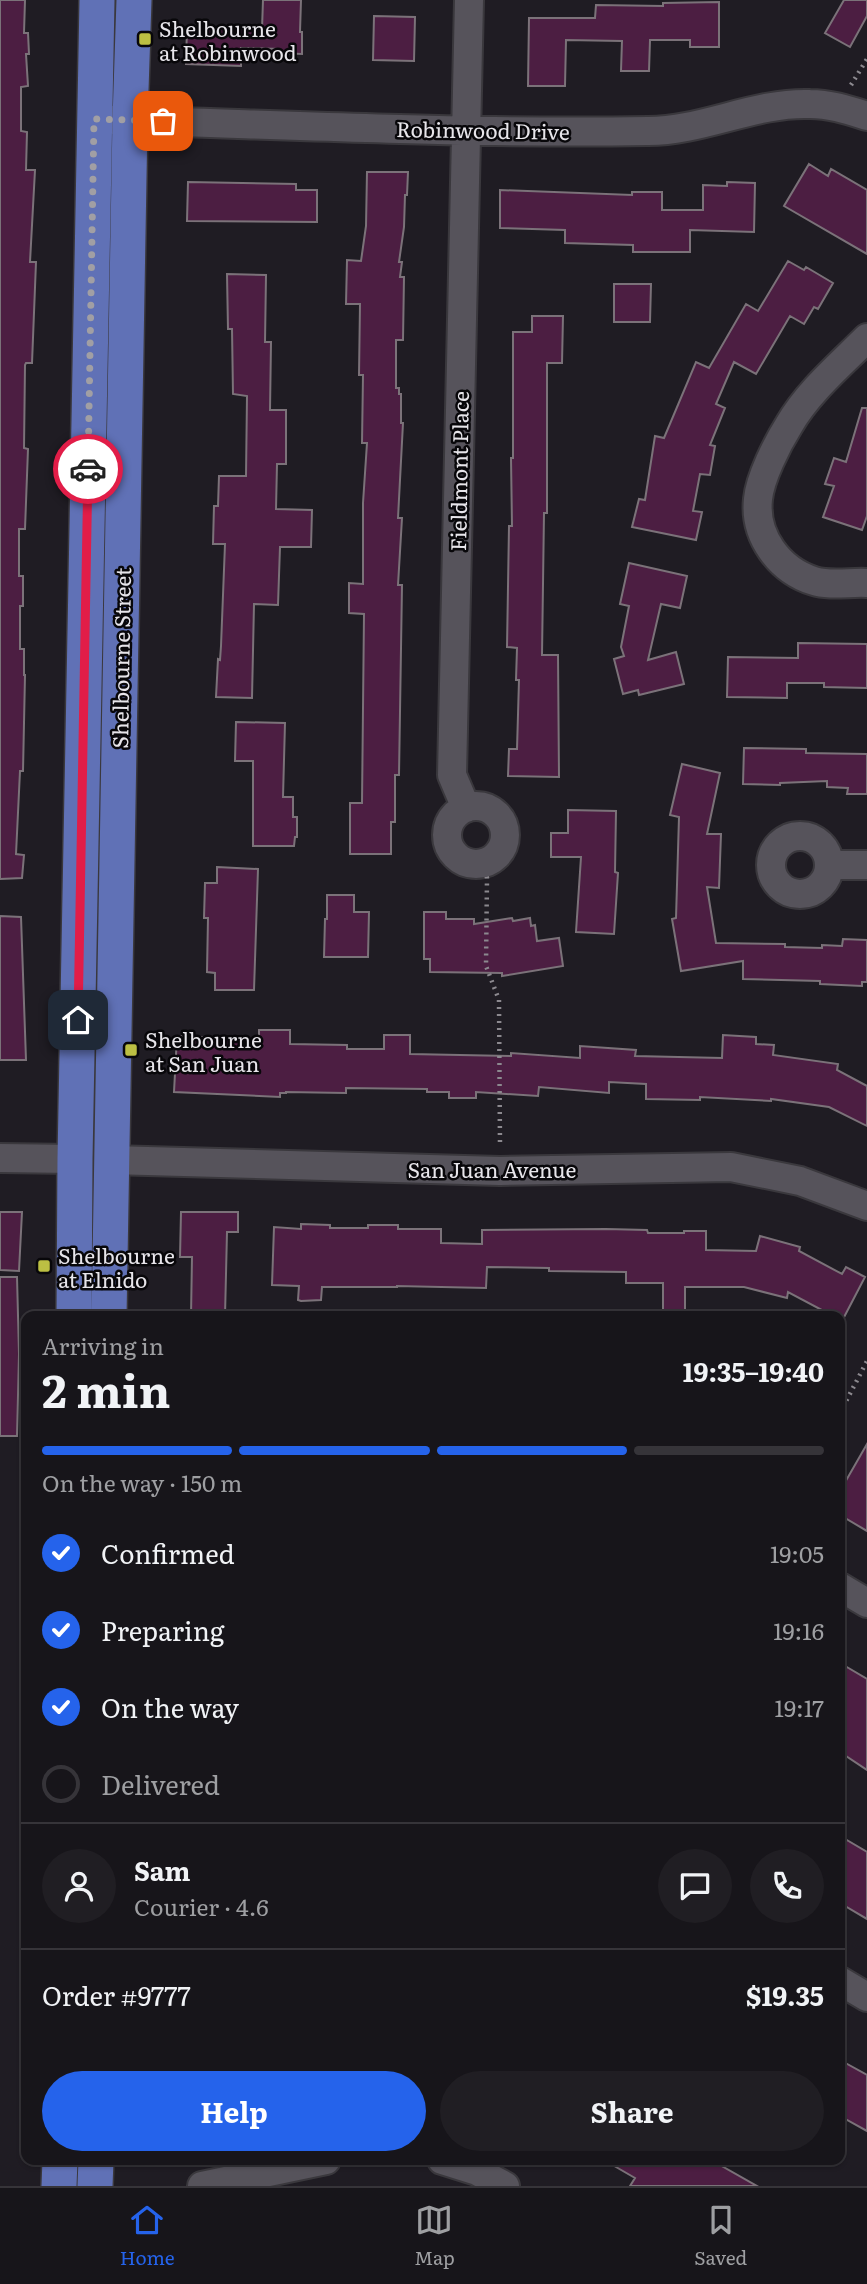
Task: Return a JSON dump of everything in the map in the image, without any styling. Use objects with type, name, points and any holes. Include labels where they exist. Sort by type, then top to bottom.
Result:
[{"type":"main road","name":"Shelbourne Street","points":[[74,1311],[97,0]]},
{"type":"main road","name":"Shelbourne Street","points":[[109,1311],[134,0]]},
{"type":"main road","points":[[75,1159],[111,1160]]},
{"type":"main road","points":[[59,2186],[60,2165]]},
{"type":"main road","points":[[96,2165],[96,2186]]},
{"type":"street","name":"Fieldmont Place","points":[[466,808],[452,775],[469,0]]},
{"type":"street","name":"Robinwood Drive","points":[[94,119],[465,130],[673,130],[782,105],[839,107],[867,116]]},
{"type":"street","points":[[867,338],[808,398],[789,425],[765,474],[758,499],[759,524],[770,550],[789,569],[816,582],[867,583]]},
{"type":"street","points":[[484,807],[493,811],[503,826],[503,845],[492,859],[484,863],[464,861],[450,848],[447,839],[451,820],[466,808],[484,807]]},
{"type":"street","points":[[829,865],[867,865]]},
{"type":"street","points":[[0,1158],[75,1159]]},
{"type":"street","name":"San Juan Avenue","points":[[111,1160],[500,1171],[731,1167],[800,1181],[867,1206]]},
{"type":"street","points":[[845,1590],[867,1603]]},
{"type":"street","points":[[845,1983],[867,1997]]},
{"type":"street","points":[[202,2186],[302,2165]]},
{"type":"street","points":[[458,2165],[477,2171],[505,2186]]},
{"type":"path","points":[[484,863],[486,966],[499,1000],[500,1171]]},
{"type":"path","points":[[845,1403],[867,1361]]},
{"type":"building","points":[[0,0],[25,0],[24,33],[28,33],[29,54],[26,54],[28,86],[21,87],[21,131],[27,132],[26,170],[35,170],[30,262],[36,262],[32,363],[25,365],[24,448],[28,449],[25,529],[19,529],[19,576],[23,576],[20,649],[24,649],[25,675],[23,771],[20,771],[16,854],[24,855],[22,878],[0,879]]},
{"type":"building","points":[[263,0],[301,0],[302,54],[280,53],[280,49],[241,48],[241,66],[186,64],[187,27],[262,29]]},
{"type":"building","points":[[844,0],[867,0],[867,16],[850,47],[825,33]]},
{"type":"building","points":[[719,2],[719,47],[690,47],[690,40],[650,40],[649,71],[621,71],[622,41],[566,40],[565,86],[528,86],[529,18],[595,18],[596,5],[663,6],[663,3]]},
{"type":"building","points":[[374,16],[415,17],[414,61],[373,60]]},
{"type":"building","points":[[809,164],[828,176],[831,169],[867,190],[867,254],[784,206]]},
{"type":"building","points":[[367,172],[408,172],[399,262],[402,262],[400,277],[404,277],[403,340],[396,340],[396,388],[399,388],[401,394],[403,423],[398,518],[402,518],[398,585],[402,585],[399,775],[395,775],[395,822],[391,822],[391,854],[350,854],[350,803],[362,803],[364,614],[349,613],[349,583],[363,584],[363,503],[367,443],[362,443],[360,304],[346,304],[347,260],[361,261],[366,226]]},
{"type":"building","points":[[188,182],[296,184],[296,190],[317,190],[317,222],[187,221]]},
{"type":"building","points":[[727,182],[755,183],[754,232],[690,230],[690,252],[633,252],[633,245],[565,243],[565,230],[500,228],[500,190],[632,195],[632,192],[662,192],[662,210],[703,210],[703,185],[727,186]]},
{"type":"building","points":[[788,261],[804,270],[806,267],[833,283],[818,309],[814,307],[804,324],[790,316],[756,374],[734,362],[716,404],[725,408],[710,445],[715,446],[710,475],[700,474],[693,511],[702,512],[696,540],[632,527],[639,499],[645,500],[655,436],[664,438],[696,362],[709,368],[746,304],[758,311]]},
{"type":"building","points":[[227,274],[266,275],[265,342],[271,342],[270,410],[286,410],[286,464],[277,464],[276,509],[312,510],[311,547],[280,547],[278,605],[254,604],[252,698],[216,697],[225,544],[213,544],[214,506],[218,506],[219,476],[246,476],[247,396],[233,394],[232,329],[228,329]]},
{"type":"building","points":[[614,284],[651,284],[650,322],[614,322]]},
{"type":"building","points":[[532,316],[563,316],[562,363],[547,363],[547,513],[544,513],[542,655],[558,655],[559,777],[508,776],[509,749],[517,749],[519,680],[516,680],[517,648],[507,647],[509,526],[512,526],[513,332],[532,332]]},
{"type":"building","points":[[862,408],[867,408],[867,516],[862,530],[823,517],[834,486],[825,484],[834,458],[846,462]]},
{"type":"building","points":[[629,563],[687,576],[680,608],[661,604],[648,660],[676,652],[684,684],[639,695],[638,690],[623,694],[614,659],[624,656],[621,647],[629,606],[620,604]]},
{"type":"building","points":[[798,643],[867,644],[867,688],[824,687],[824,683],[787,683],[787,698],[727,697],[728,657],[798,658]]},
{"type":"building","points":[[236,722],[285,723],[283,797],[293,797],[293,817],[297,817],[294,846],[253,846],[253,761],[235,761]]},
{"type":"building","points":[[744,748],[867,754],[867,794],[847,794],[848,788],[827,787],[827,781],[780,785],[743,784]]},
{"type":"building","points":[[682,764],[720,773],[707,834],[721,834],[719,888],[707,887],[716,943],[785,944],[785,947],[822,948],[822,945],[842,946],[843,939],[867,940],[867,982],[862,982],[862,986],[820,984],[820,981],[743,979],[743,961],[681,971],[672,919],[676,918],[679,817],[670,815]]},
{"type":"building","points":[[568,810],[616,811],[615,872],[618,873],[614,934],[576,932],[581,857],[551,857],[551,833],[568,833]]},
{"type":"building","points":[[217,867],[258,869],[254,990],[215,990],[215,973],[207,972],[208,918],[204,918],[205,883],[217,883]]},
{"type":"building","points":[[327,895],[354,895],[354,912],[369,912],[368,957],[324,957]]},
{"type":"building","points":[[424,912],[446,912],[446,919],[474,919],[474,924],[530,918],[531,926],[535,925],[537,941],[559,938],[563,966],[502,976],[502,973],[430,972],[430,959],[424,959]]},
{"type":"building","points":[[0,916],[21,917],[26,1060],[0,1060]]},
{"type":"building","points":[[259,1030],[290,1030],[290,1044],[347,1045],[347,1049],[384,1049],[384,1035],[410,1035],[410,1054],[511,1056],[511,1053],[580,1058],[580,1046],[636,1050],[635,1056],[722,1058],[723,1035],[756,1037],[756,1044],[774,1045],[773,1055],[838,1064],[837,1070],[867,1086],[867,1126],[829,1107],[771,1099],[646,1099],[646,1084],[609,1082],[609,1093],[539,1087],[538,1096],[476,1092],[476,1098],[449,1098],[449,1092],[427,1092],[427,1089],[346,1088],[346,1093],[286,1092],[280,1093],[280,1097],[174,1092],[177,1036],[259,1040]]},
{"type":"building","points":[[0,1212],[22,1212],[19,1271],[0,1270]]},
{"type":"building","points":[[181,1212],[238,1212],[238,1232],[227,1232],[225,1311],[191,1311],[192,1257],[180,1257]]},
{"type":"building","points":[[301,1224],[330,1225],[330,1228],[398,1225],[398,1229],[441,1229],[441,1243],[482,1244],[482,1230],[606,1229],[647,1230],[648,1233],[706,1231],[706,1250],[756,1251],[760,1236],[800,1247],[799,1251],[842,1274],[846,1267],[865,1277],[845,1315],[845,1311],[824,1311],[788,1292],[787,1298],[744,1287],[685,1287],[685,1311],[663,1311],[663,1283],[626,1283],[626,1272],[549,1271],[549,1268],[487,1267],[486,1288],[322,1287],[321,1300],[301,1301],[298,1300],[299,1286],[272,1285],[274,1227],[301,1229]]},
{"type":"building","points":[[0,1277],[17,1277],[17,1436],[0,1436]]},
{"type":"building","points":[[867,1444],[867,1531],[845,1518],[845,1482]]},
{"type":"building","points":[[845,1666],[867,1679],[867,1770],[845,1755]]},
{"type":"building","points":[[845,1839],[867,1852],[867,1919],[845,1906]]},
{"type":"building","points":[[845,2063],[867,2075],[867,2131],[845,2119]]},
{"type":"building","points":[[613,2165],[720,2165],[757,2186],[630,2186],[635,2178]]},
{"type":"way so far","points":[[88,469],[94,119],[163,121]]},
{"type":"place","name":"Shelbourne at Robinwood","points":[[145,39]]},
{"type":"place","name":"Shelbourne at San Juan","points":[[131,1050]]},
{"type":"place","name":"Shelbourne at Elnido","points":[[44,1266]]},
{"type":"route","points":[[78,1020],[88,469]]}]
